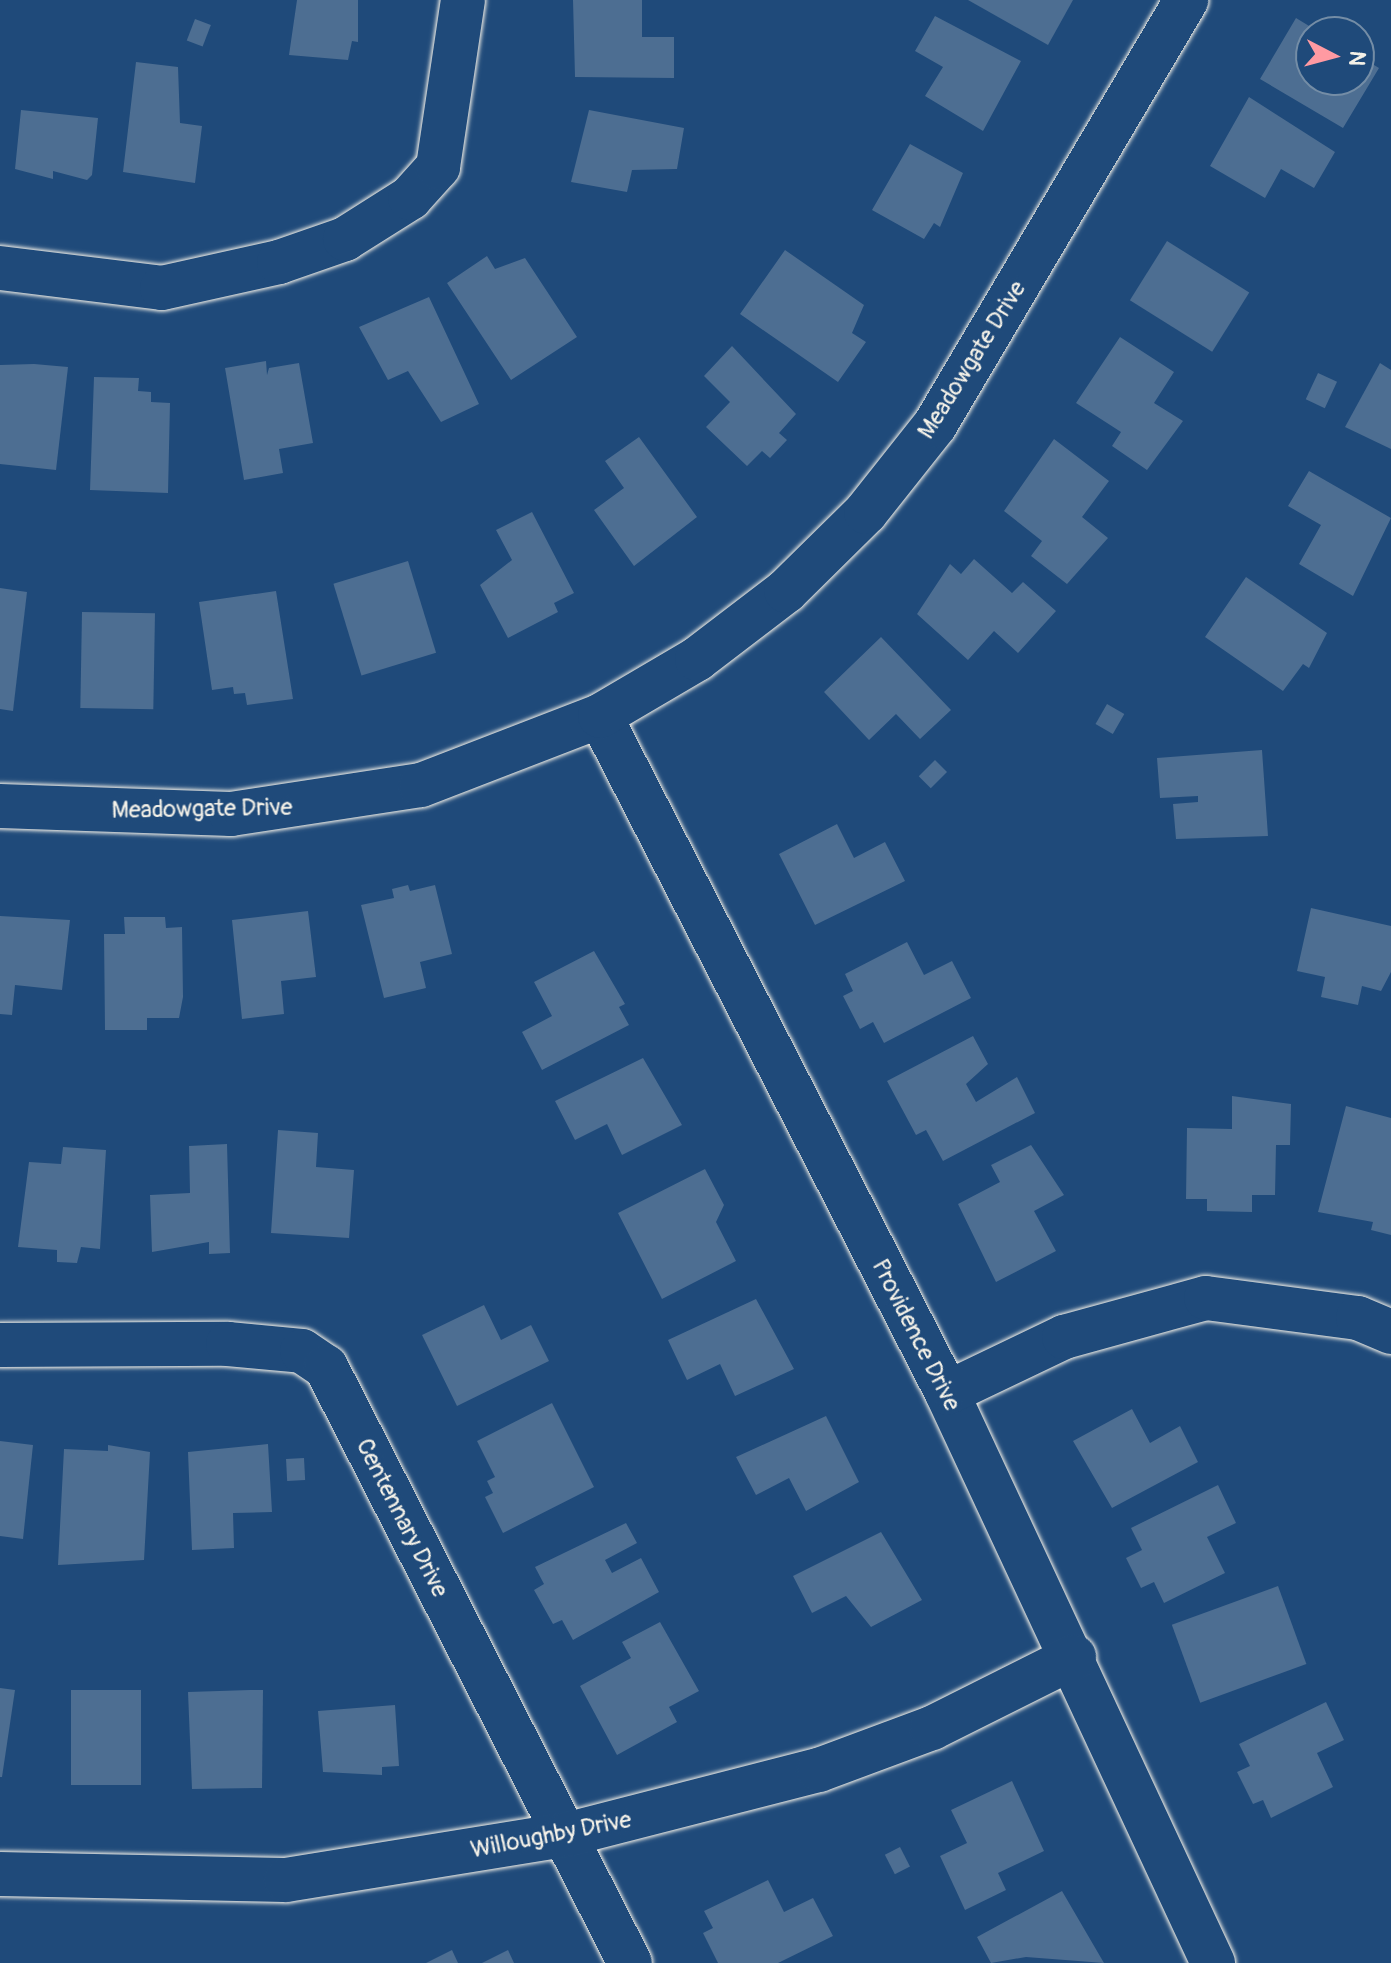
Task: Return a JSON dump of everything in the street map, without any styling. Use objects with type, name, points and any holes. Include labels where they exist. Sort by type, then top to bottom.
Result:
[{"type":"street","points":[[0,268],[162,288],[264,267],[345,239],[410,198],[438,167],[463,0]]},
{"type":"street","name":"Meadowgate Drive","points":[[0,806],[231,814],[327,804],[434,781],[600,716],[697,659],[786,591],[866,512],[935,425],[1186,0]]},
{"type":"street","name":"Providence Drive","points":[[600,716],[947,1393],[1074,1657],[1213,1963]]},
{"type":"street","points":[[947,1393],[1064,1337],[1206,1298],[1358,1318],[1391,1332]]},
{"type":"street","name":"Centennary Drive","points":[[0,1345],[228,1344],[302,1351],[326,1367],[630,1963]]},
{"type":"street","name":"Willoughby Drive","points":[[0,1874],[286,1880],[565,1835],[819,1770],[932,1728],[1074,1657]]},
{"type":"building","points":[[297,0],[358,0],[358,42],[352,41],[348,60],[289,55]]},
{"type":"building","points":[[573,0],[642,0],[642,37],[674,37],[674,78],[575,77]]},
{"type":"building","points":[[968,0],[1073,0],[1048,45]]},
{"type":"building","points":[[935,16],[1021,61],[983,131],[925,96],[943,67],[915,51]]},
{"type":"building","points":[[195,19],[211,25],[203,47],[187,40]]},
{"type":"building","points":[[1295,20],[1295,96],[1362,96],[1343,128],[1260,79]]},
{"type":"building","points":[[136,62],[178,67],[180,123],[202,126],[195,183],[123,172]]},
{"type":"building","points":[[1249,97],[1335,152],[1314,188],[1281,169],[1265,198],[1210,166]]},
{"type":"building","points":[[21,110],[98,118],[92,175],[87,180],[53,171],[53,179],[15,169]]},
{"type":"building","points":[[589,110],[684,128],[677,169],[632,170],[627,192],[571,182]]},
{"type":"building","points":[[910,144],[963,173],[940,227],[934,223],[924,239],[872,210]]},
{"type":"building","points":[[1167,241],[1249,292],[1212,352],[1130,300]]},
{"type":"building","points":[[785,250],[864,305],[852,333],[866,342],[838,382],[740,314]]},
{"type":"building","points":[[487,256],[495,269],[525,258],[577,337],[511,380],[447,283]]},
{"type":"building","points":[[429,297],[479,404],[441,422],[408,371],[388,380],[359,327]]},
{"type":"building","points":[[1120,337],[1174,372],[1154,403],[1183,421],[1147,470],[1112,446],[1121,432],[1076,403]]},
{"type":"building","points":[[732,346],[796,414],[779,433],[787,440],[770,458],[762,451],[747,466],[706,427],[730,402],[704,376]]},
{"type":"building","points":[[266,361],[267,375],[269,368],[299,363],[313,443],[279,449],[283,473],[244,480],[225,368]]},
{"type":"building","points":[[1380,363],[1391,370],[1391,449],[1345,427]]},
{"type":"building","points":[[0,365],[68,367],[56,470],[0,464]]},
{"type":"building","points":[[1318,373],[1337,382],[1325,408],[1306,399]]},
{"type":"building","points":[[94,377],[139,378],[138,391],[151,392],[151,402],[170,403],[168,493],[90,490]]},
{"type":"building","points":[[639,437],[697,517],[634,566],[594,510],[624,488],[605,461]]},
{"type":"building","points":[[1054,439],[1109,481],[1082,517],[1108,538],[1067,584],[1031,556],[1042,541],[1004,511]]},
{"type":"building","points":[[1309,471],[1391,518],[1353,596],[1299,564],[1321,525],[1288,506]]},
{"type":"building","points":[[532,512],[574,593],[554,603],[558,612],[508,638],[480,585],[512,560],[496,530]]},
{"type":"building","points":[[974,559],[1012,593],[1023,582],[1056,611],[1018,653],[994,631],[968,660],[917,614],[950,564],[961,574]]},
{"type":"building","points":[[408,561],[436,653],[361,676],[333,584]]},
{"type":"building","points":[[1246,577],[1327,633],[1309,668],[1303,664],[1283,691],[1205,637]]},
{"type":"building","points":[[0,588],[27,592],[13,711],[0,709]]},
{"type":"building","points":[[276,591],[293,699],[247,705],[245,693],[234,694],[233,687],[212,690],[199,602]]},
{"type":"building","points":[[82,612],[155,613],[153,709],[80,708]]},
{"type":"building","points":[[881,637],[951,710],[920,739],[896,714],[869,740],[824,692]]},
{"type":"building","points":[[1107,704],[1124,714],[1113,734],[1096,724]]},
{"type":"building","points":[[1262,750],[1268,836],[1176,839],[1173,804],[1198,802],[1198,796],[1160,798],[1157,758]]},
{"type":"building","points":[[935,760],[947,772],[931,788],[919,776]]},
{"type":"building","points":[[837,824],[854,858],[885,842],[905,881],[815,925],[779,854]]},
{"type":"building","points":[[408,885],[410,891],[435,885],[452,954],[420,962],[426,988],[384,998],[361,905],[394,898],[392,889]]},
{"type":"building","points":[[1311,908],[1391,926],[1391,972],[1381,991],[1362,986],[1358,1005],[1321,997],[1325,977],[1297,971]]},
{"type":"building","points":[[308,911],[316,977],[281,981],[284,1014],[242,1019],[232,920]]},
{"type":"building","points":[[0,916],[70,920],[62,990],[15,985],[12,1015],[0,1014]]},
{"type":"building","points":[[124,917],[165,917],[166,928],[182,927],[183,997],[179,1018],[147,1018],[147,1030],[105,1030],[104,934],[125,934]]},
{"type":"building","points":[[907,942],[924,975],[952,961],[971,998],[884,1043],[873,1022],[860,1029],[843,996],[853,991],[845,974]]},
{"type":"building","points":[[594,951],[625,1004],[619,1007],[629,1025],[542,1070],[522,1032],[552,1016],[534,982]]},
{"type":"building","points":[[973,1036],[988,1064],[966,1084],[976,1102],[1017,1077],[1035,1113],[943,1161],[926,1130],[916,1135],[887,1081]]},
{"type":"building","points":[[643,1058],[682,1125],[622,1155],[607,1124],[575,1140],[555,1101]]},
{"type":"building","points":[[1232,1096],[1291,1104],[1290,1145],[1276,1145],[1275,1195],[1252,1195],[1252,1212],[1207,1211],[1207,1199],[1186,1199],[1187,1128],[1232,1129]]},
{"type":"building","points":[[1346,1106],[1391,1118],[1391,1235],[1371,1230],[1373,1222],[1318,1212]]},
{"type":"building","points":[[278,1130],[318,1133],[316,1167],[354,1170],[349,1238],[271,1233]]},
{"type":"building","points":[[227,1144],[230,1253],[209,1254],[209,1242],[152,1252],[150,1195],[190,1193],[189,1146]]},
{"type":"building","points":[[1031,1145],[1064,1195],[1034,1211],[1056,1251],[996,1282],[958,1204],[1000,1182],[991,1165]]},
{"type":"building","points":[[63,1147],[106,1150],[100,1249],[81,1247],[77,1263],[57,1262],[57,1250],[18,1247],[29,1162],[61,1164]]},
{"type":"building","points":[[705,1169],[724,1205],[716,1222],[736,1261],[662,1299],[618,1213]]},
{"type":"building","points":[[756,1299],[794,1369],[735,1396],[720,1364],[687,1380],[668,1340]]},
{"type":"building","points":[[484,1305],[501,1340],[531,1325],[549,1361],[457,1406],[422,1335]]},
{"type":"building","points":[[552,1403],[594,1487],[503,1533],[485,1497],[493,1493],[487,1481],[495,1477],[477,1441]]},
{"type":"building","points":[[1132,1409],[1150,1443],[1180,1426],[1198,1462],[1112,1508],[1073,1441]]},
{"type":"building","points":[[826,1416],[859,1482],[806,1511],[789,1478],[756,1495],[736,1457]]},
{"type":"building","points":[[0,1441],[33,1445],[23,1539],[0,1536]]},
{"type":"building","points":[[268,1444],[272,1512],[233,1513],[234,1548],[192,1550],[188,1452]]},
{"type":"building","points":[[108,1445],[150,1452],[144,1560],[58,1565],[64,1449],[108,1451]]},
{"type":"building","points":[[304,1458],[305,1480],[287,1481],[286,1459]]},
{"type":"building","points":[[1218,1485],[1236,1523],[1207,1537],[1225,1573],[1164,1603],[1154,1582],[1141,1588],[1126,1558],[1142,1550],[1131,1528]]},
{"type":"building","points":[[626,1523],[637,1543],[605,1560],[612,1573],[641,1558],[659,1592],[573,1640],[562,1620],[553,1624],[534,1590],[544,1584],[535,1567]]},
{"type":"building","points":[[881,1532],[922,1600],[871,1627],[846,1596],[812,1613],[793,1576]]},
{"type":"building","points":[[1278,1586],[1306,1664],[1200,1703],[1172,1625]]},
{"type":"building","points":[[660,1622],[699,1691],[669,1707],[677,1722],[617,1755],[580,1686],[631,1658],[622,1642]]},
{"type":"building","points":[[0,1688],[15,1690],[2,1777],[0,1777]]},
{"type":"building","points":[[71,1690],[141,1690],[141,1785],[71,1785]]},
{"type":"building","points":[[263,1690],[262,1788],[192,1789],[188,1692]]},
{"type":"building","points":[[1326,1702],[1344,1740],[1317,1753],[1333,1787],[1271,1818],[1263,1800],[1253,1804],[1237,1772],[1250,1766],[1239,1744]]},
{"type":"building","points":[[395,1705],[399,1766],[382,1767],[382,1775],[323,1772],[318,1711]]},
{"type":"building","points":[[1012,1781],[1044,1851],[998,1873],[1006,1890],[965,1910],[940,1856],[967,1843],[951,1810]]},
{"type":"building","points":[[900,1847],[910,1867],[895,1874],[885,1855]]},
{"type":"building","points":[[768,1880],[784,1912],[813,1898],[833,1936],[778,1963],[718,1963],[703,1933],[713,1928],[704,1911]]},
{"type":"building","points":[[1062,1891],[1104,1963],[1026,1957],[991,1963],[977,1937]]},
{"type":"building","points":[[452,1950],[458,1963],[426,1963]]},
{"type":"building","points":[[508,1950],[514,1963],[482,1963]]}]
